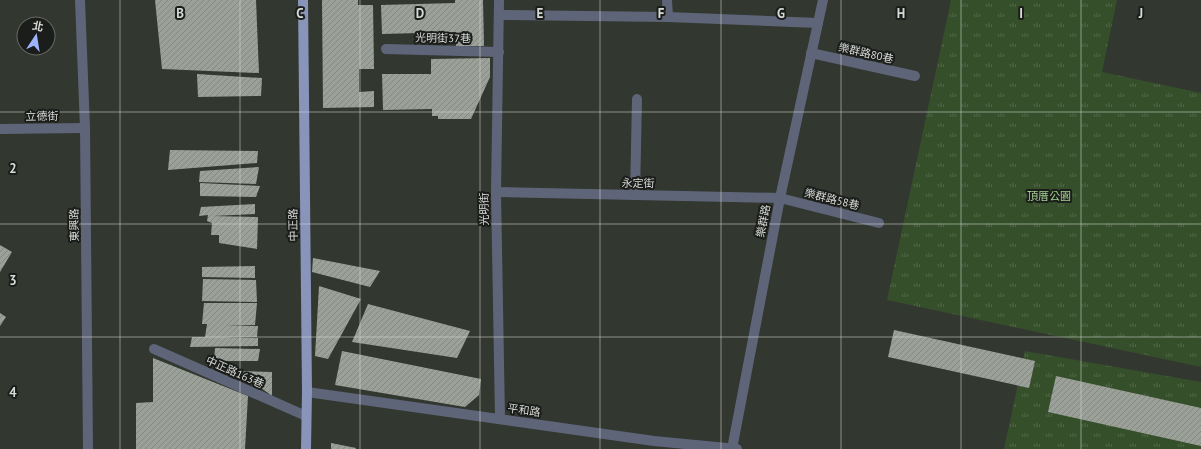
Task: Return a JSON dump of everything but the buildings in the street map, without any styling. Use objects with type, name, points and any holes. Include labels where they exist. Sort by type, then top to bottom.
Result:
[{"type":"main road","name":"中正路","points":[[303,0],[307,392],[306,449]]},
{"type":"street","name":"東興路","points":[[80,0],[85,128],[88,449]]},
{"type":"street","name":"光明街","points":[[499,0],[500,15],[496,192],[500,418]]},
{"type":"street","points":[[667,0],[668,17]]},
{"type":"street","name":"樂群路","points":[[734,449],[780,198],[823,0]]},
{"type":"street","points":[[500,15],[668,17],[818,24]]},
{"type":"street","name":"光明街37巷","points":[[386,49],[499,52]]},
{"type":"street","name":"樂群路80巷","points":[[811,53],[915,76]]},
{"type":"street","points":[[635,195],[637,99]]},
{"type":"street","name":"立德街","points":[[0,129],[85,128]]},
{"type":"street","name":"永定街","points":[[496,192],[780,198]]},
{"type":"street","name":"樂群路58巷","points":[[780,198],[879,223]]},
{"type":"street","name":"中正路163巷","points":[[154,349],[306,416]]},
{"type":"street","name":"平和路","points":[[307,392],[500,418],[654,441],[734,449]]},
{"type":"street","points":[[654,441],[664,449]]},
{"type":"green space","name":"頂厝公園","points":[[951,0],[1117,0],[1102,72],[1201,93],[1201,367],[887,300]]},
{"type":"green space","points":[[1025,351],[1201,382],[1201,449],[1004,449]]}]
